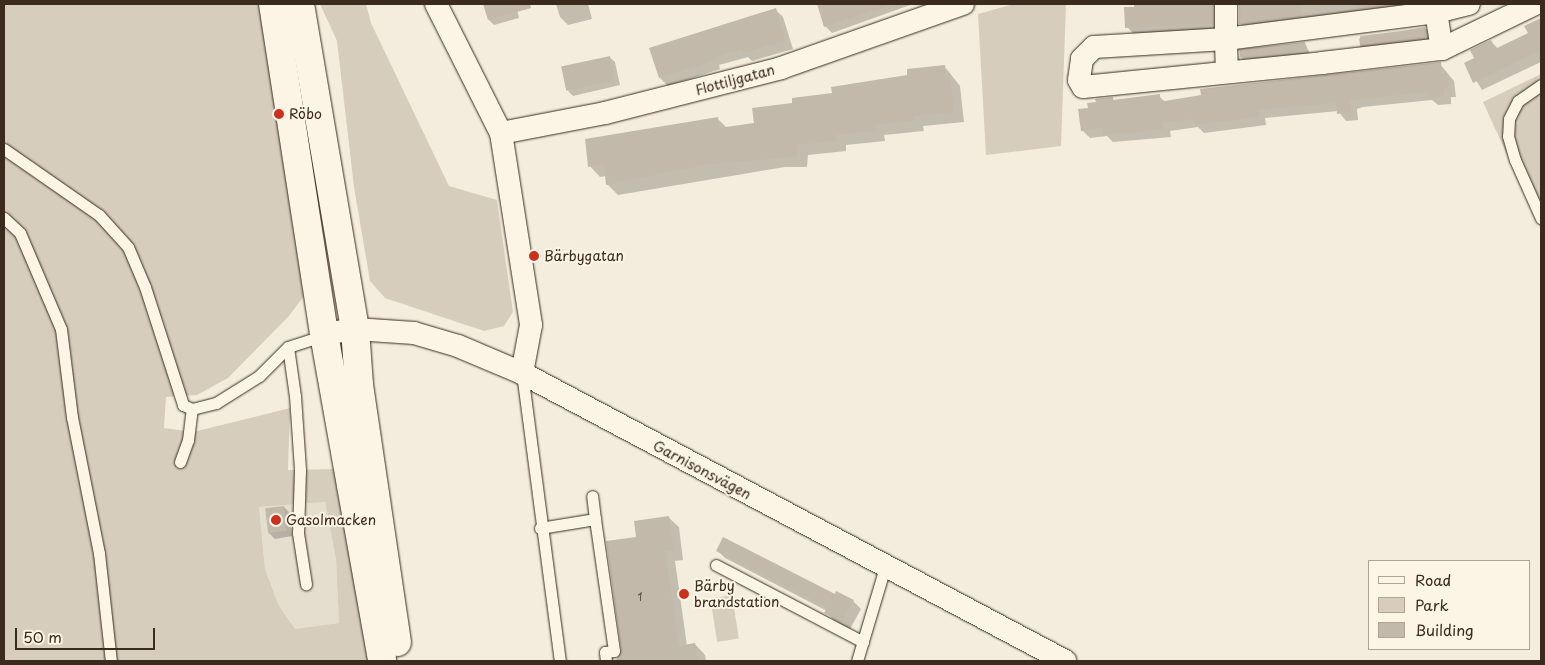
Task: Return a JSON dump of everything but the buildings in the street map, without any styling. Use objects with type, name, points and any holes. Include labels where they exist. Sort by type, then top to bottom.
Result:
[{"type":"main road","points":[[273,4],[324,334],[382,661]]},
{"type":"main road","points":[[300,4],[355,329],[359,385],[400,661]]},
{"type":"street","points":[[436,4],[501,133],[532,325],[522,373]]},
{"type":"street","name":"Flottiljgatan","points":[[501,133],[604,113],[781,68],[963,4]]},
{"type":"street","points":[[1226,4],[1227,72]]},
{"type":"street","points":[[1469,4],[1226,39],[1094,47],[1082,59],[1079,80],[1083,87],[1442,49],[1535,4]]},
{"type":"street","points":[[1436,8],[1442,49]]},
{"type":"street","name":"Garnisonsvägen","points":[[324,334],[355,329],[414,334],[458,346],[522,373],[1065,661]]},
{"type":"lane","points":[[1541,84],[1518,101],[1509,119],[1508,136],[1515,160],[1541,218]]},
{"type":"lane","points":[[4,149],[99,215],[128,247],[145,287],[175,386],[183,405],[192,409],[216,403],[259,376],[288,347],[324,334]]},
{"type":"lane","points":[[4,157],[20,160]]},
{"type":"lane","points":[[4,218],[20,233],[31,253],[61,329],[72,417],[99,553],[111,661]]},
{"type":"lane","points":[[288,347],[295,396],[300,470],[298,533],[306,584]]},
{"type":"lane","points":[[522,373],[540,528],[560,661]]},
{"type":"lane","points":[[180,462],[188,440],[192,409]]},
{"type":"lane","points":[[592,496],[614,651],[605,652],[606,661]]},
{"type":"lane","points":[[540,528],[595,519]]},
{"type":"lane","points":[[716,565],[863,642]]},
{"type":"lane","points":[[857,661],[885,567]]},
{"type":"shaded area","points":[[325,502],[336,560],[339,623],[295,629],[278,604],[265,569],[259,507]]},
{"type":"green space","points":[[4,4],[264,4],[304,296],[288,317],[228,378],[197,395],[166,397],[164,428],[193,432],[290,408],[288,470],[336,469],[369,661],[4,661]],"holes":[[[325,502],[336,560],[339,623],[295,629],[278,604],[265,569],[259,507]]]},
{"type":"green space","points":[[320,4],[366,4],[371,23],[449,186],[497,200],[513,312],[504,326],[484,331],[385,298],[370,281],[354,187],[337,41]]},
{"type":"green space","points":[[1014,4],[1066,4],[1061,146],[986,155],[978,14]]},
{"type":"green space","points":[[1541,74],[1541,229],[1483,102]]},
{"type":"green space","points":[[732,595],[739,638],[717,642],[710,598]]},
{"type":"place","name":"Röbo","points":[[279,114]]},
{"type":"place","name":"Bärbygatan","points":[[534,256]]},
{"type":"place","name":"Gasolmacken","points":[[276,520]]},
{"type":"place","name":"Bärby brandstation","points":[[684,594]]}]
